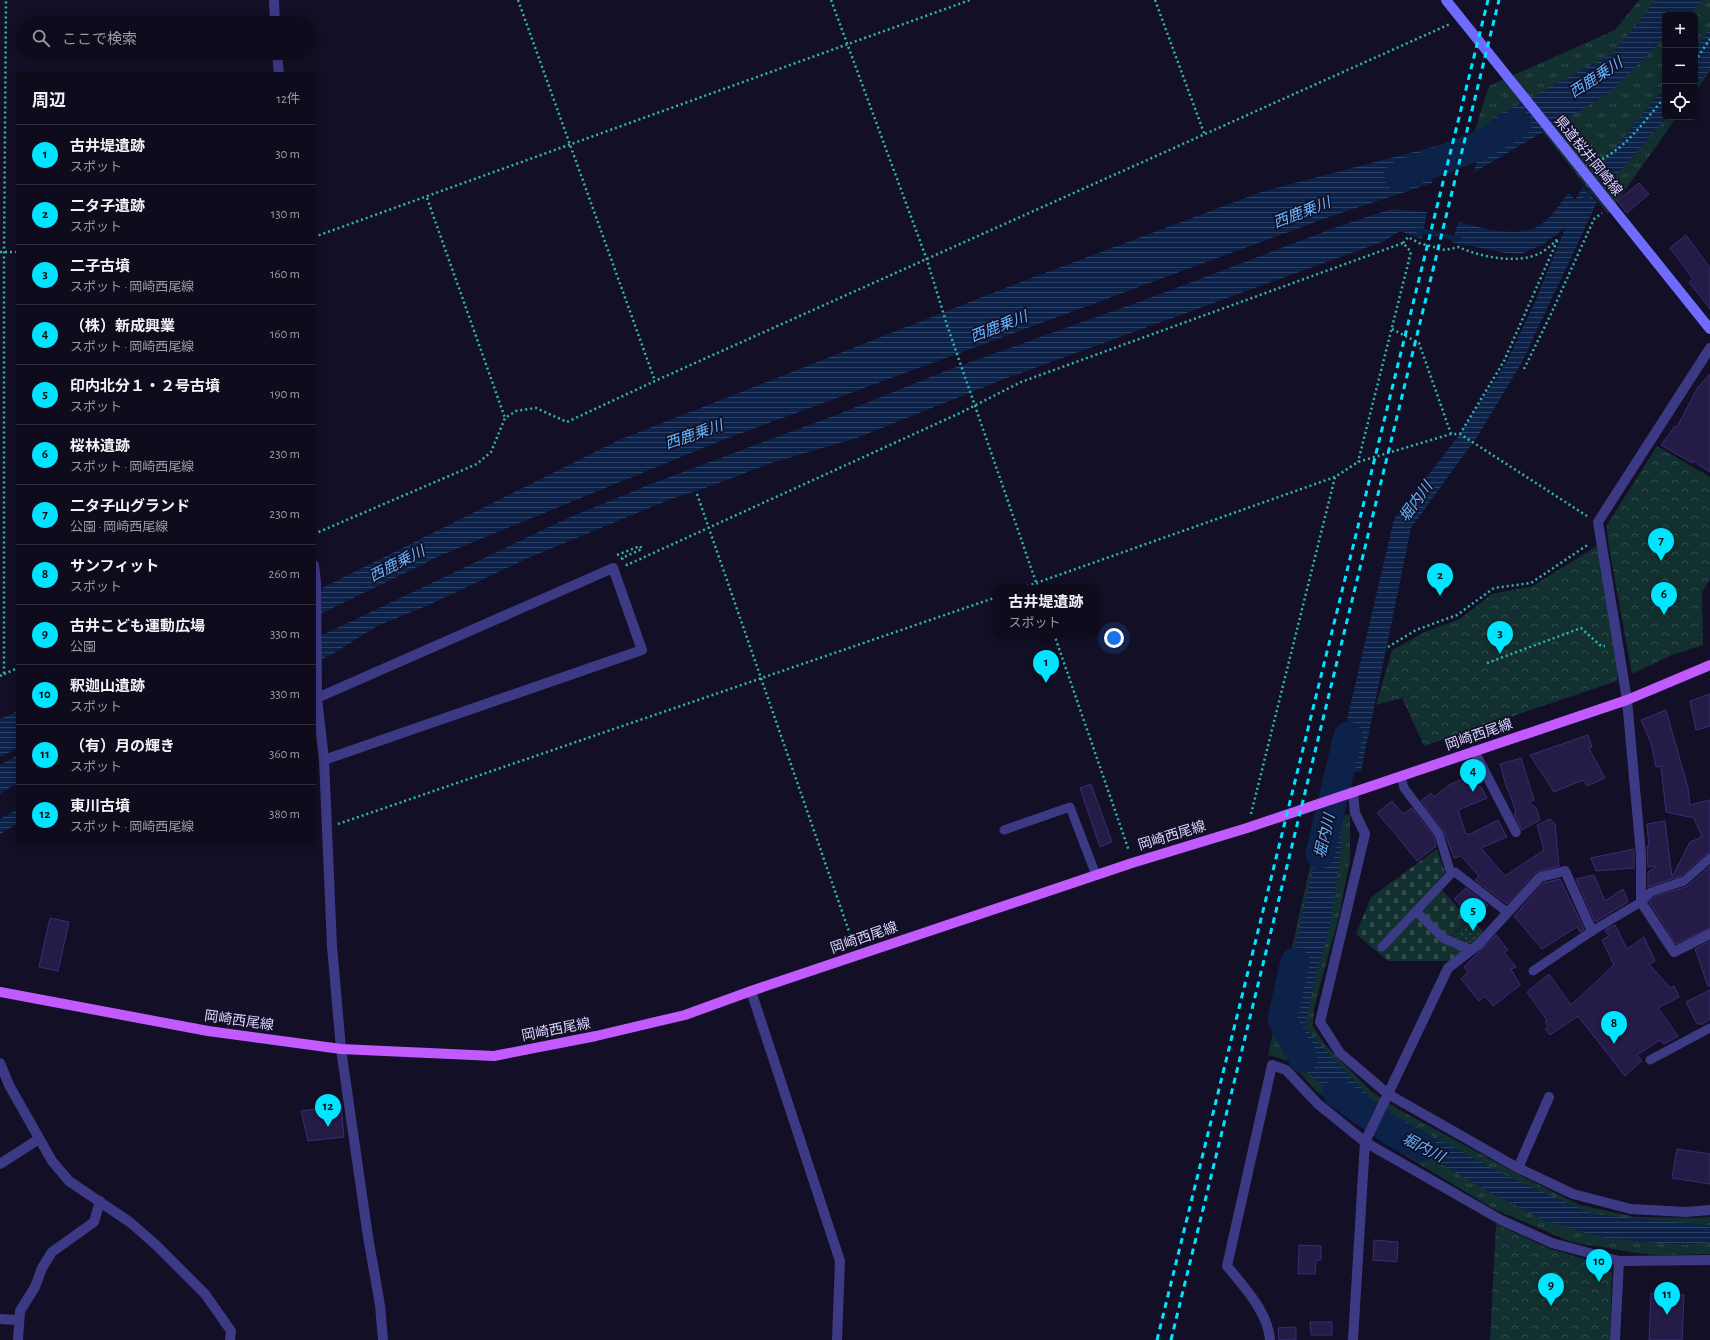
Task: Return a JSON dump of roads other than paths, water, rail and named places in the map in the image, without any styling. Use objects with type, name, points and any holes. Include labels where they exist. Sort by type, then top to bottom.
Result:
[{"type":"main road","name":"県道桜井岡崎線","points":[[1446,0],[1710,329]]},
{"type":"main road","name":"岡崎西尾線","points":[[0,992],[208,1031],[341,1049],[494,1056],[596,1036],[685,1015],[751,991],[1096,875],[1247,828],[1626,700],[1710,665]]},
{"type":"street","points":[[274,0],[275,16]]},
{"type":"street","points":[[277,60],[278,72]]},
{"type":"street","points":[[1710,348],[1598,522],[1626,700],[1641,855],[1641,902],[1674,952],[1710,934]]},
{"type":"street","points":[[317,698],[613,568],[642,650],[324,760]]},
{"type":"street","points":[[316,582],[318,655],[317,698],[324,760],[332,946],[341,1049],[368,1237],[380,1304],[383,1340]]},
{"type":"street","points":[[1474,751],[1516,832]]},
{"type":"street","points":[[1353,792],[1354,813],[1365,834],[1320,1022],[1340,1054],[1388,1094],[1518,1168],[1573,1194],[1631,1209],[1686,1212],[1710,1210]]},
{"type":"street","points":[[1353,1340],[1365,1142],[1448,968],[1479,944],[1540,877],[1565,871],[1592,930]]},
{"type":"street","points":[[751,991],[840,1262],[837,1340]]},
{"type":"street","points":[[0,1063],[9,1085],[52,1162],[69,1180],[131,1223],[156,1245],[205,1294],[231,1330],[230,1340]]},
{"type":"street","points":[[1270,1340],[1269,1332],[1261,1312],[1227,1266],[1272,1066],[1286,1070],[1318,1104],[1365,1142],[1501,1220],[1552,1243],[1619,1261],[1710,1260]]},
{"type":"street","points":[[1518,1168],[1549,1097]]},
{"type":"street","points":[[0,1164],[39,1139]]},
{"type":"street","points":[[18,1340],[18,1320],[20,1310],[35,1287],[42,1268],[52,1252],[94,1222],[100,1201]]},
{"type":"street","points":[[1615,1340],[1619,1261]]},
{"type":"street","points":[[0,1319],[18,1320]]},
{"type":"lane","points":[[1401,776],[1404,788],[1439,834],[1451,874]]},
{"type":"lane","points":[[1004,830],[1070,807],[1096,875]]},
{"type":"lane","points":[[1533,971],[1592,930],[1641,902],[1651,892],[1684,881],[1710,858]]},
{"type":"lane","points":[[1382,947],[1454,872],[1508,912]]},
{"type":"lane","points":[[1416,911],[1443,938],[1471,950]]},
{"type":"lane","points":[[1650,1060],[1710,1028]]},
{"type":"water","points":[[1656,0],[1703,0],[1691,12],[1662,12],[1662,41],[1608,94],[1473,173],[1491,119],[1613,53]]},
{"type":"water","points":[[1710,29],[1710,69],[1698,83],[1698,48],[1698,44]]},
{"type":"water","points":[[1662,90],[1662,120],[1664,120],[1609,184],[1595,173]]},
{"type":"water","points":[[1440,145],[1432,183],[1329,217],[720,441],[444,554],[316,616],[316,591],[619,440],[1018,283],[1264,191]]},
{"type":"water","points":[[1583,187],[1597,202],[1522,362],[1479,434],[1411,528],[1361,771],[1334,775],[1394,519],[1457,438],[1506,363],[1535,302],[1565,228],[1544,244],[1521,254],[1505,253],[1451,242],[1459,222],[1502,231],[1524,231],[1534,228],[1547,220],[1569,193],[1575,200]]},
{"type":"water","points":[[1392,209],[1427,212],[1422,239],[1400,231],[1382,242],[1004,379],[857,438],[771,463],[711,486],[671,499],[528,558],[429,605],[377,626],[331,655],[316,661],[316,638],[568,518],[651,484],[836,415],[948,370],[1155,296],[1342,225]]},
{"type":"water","points":[[16,712],[16,749],[0,757],[0,719]]},
{"type":"water","points":[[16,756],[16,784],[0,793],[0,765]]},
{"type":"water","points":[[16,810],[16,824],[0,834],[0,819]]},
{"type":"water","points":[[1342,812],[1341,851],[1331,922],[1313,988],[1305,1028],[1376,1104],[1369,1120],[1334,1096],[1309,1074],[1292,1053],[1283,1032],[1290,968],[1325,817]]},
{"type":"water","points":[[1392,1114],[1505,1175],[1592,1214],[1710,1225],[1710,1242],[1686,1245],[1608,1239],[1546,1221],[1491,1193],[1386,1133]]},
{"type":"waterway","name":"西鹿乗川","points":[[1399,176],[1478,146],[1517,124]]},
{"type":"waterway","points":[[1586,197],[1606,175]]},
{"type":"waterway","points":[[1417,230],[1460,239]]},
{"type":"waterway","name":"堀内川","points":[[1320,854],[1348,736]]},
{"type":"waterway","name":"堀内川","points":[[1295,962],[1282,1020],[1303,1058]]},
{"type":"waterway","name":"堀内川","points":[[1337,1093],[1394,1133],[1422,1147]]},
{"type":"railway","points":[[1157,1340],[1488,0]]},
{"type":"railway","points":[[1171,1340],[1499,0]]},
{"type":"place","name":"二タ子山グランド","points":[[1661,561]]},
{"type":"place","name":"二タ子遺跡","points":[[1440,596]]},
{"type":"place","name":"桜林遺跡","points":[[1664,615]]},
{"type":"place","name":"二子古墳","points":[[1500,654]]},
{"type":"place","name":"古井堤遺跡","points":[[1046,683]]},
{"type":"place","name":"（株）新成興業","points":[[1473,792]]},
{"type":"place","name":"印内北分１・２号古墳","points":[[1473,931]]},
{"type":"place","name":"サンフィット","points":[[1614,1044]]},
{"type":"place","name":"東川古墳","points":[[328,1127]]},
{"type":"place","name":"釈迦山遺跡","points":[[1599,1282]]},
{"type":"place","name":"古井こども運動広場","points":[[1551,1306]]},
{"type":"place","name":"（有）月の輝き","points":[[1667,1315]]}]
